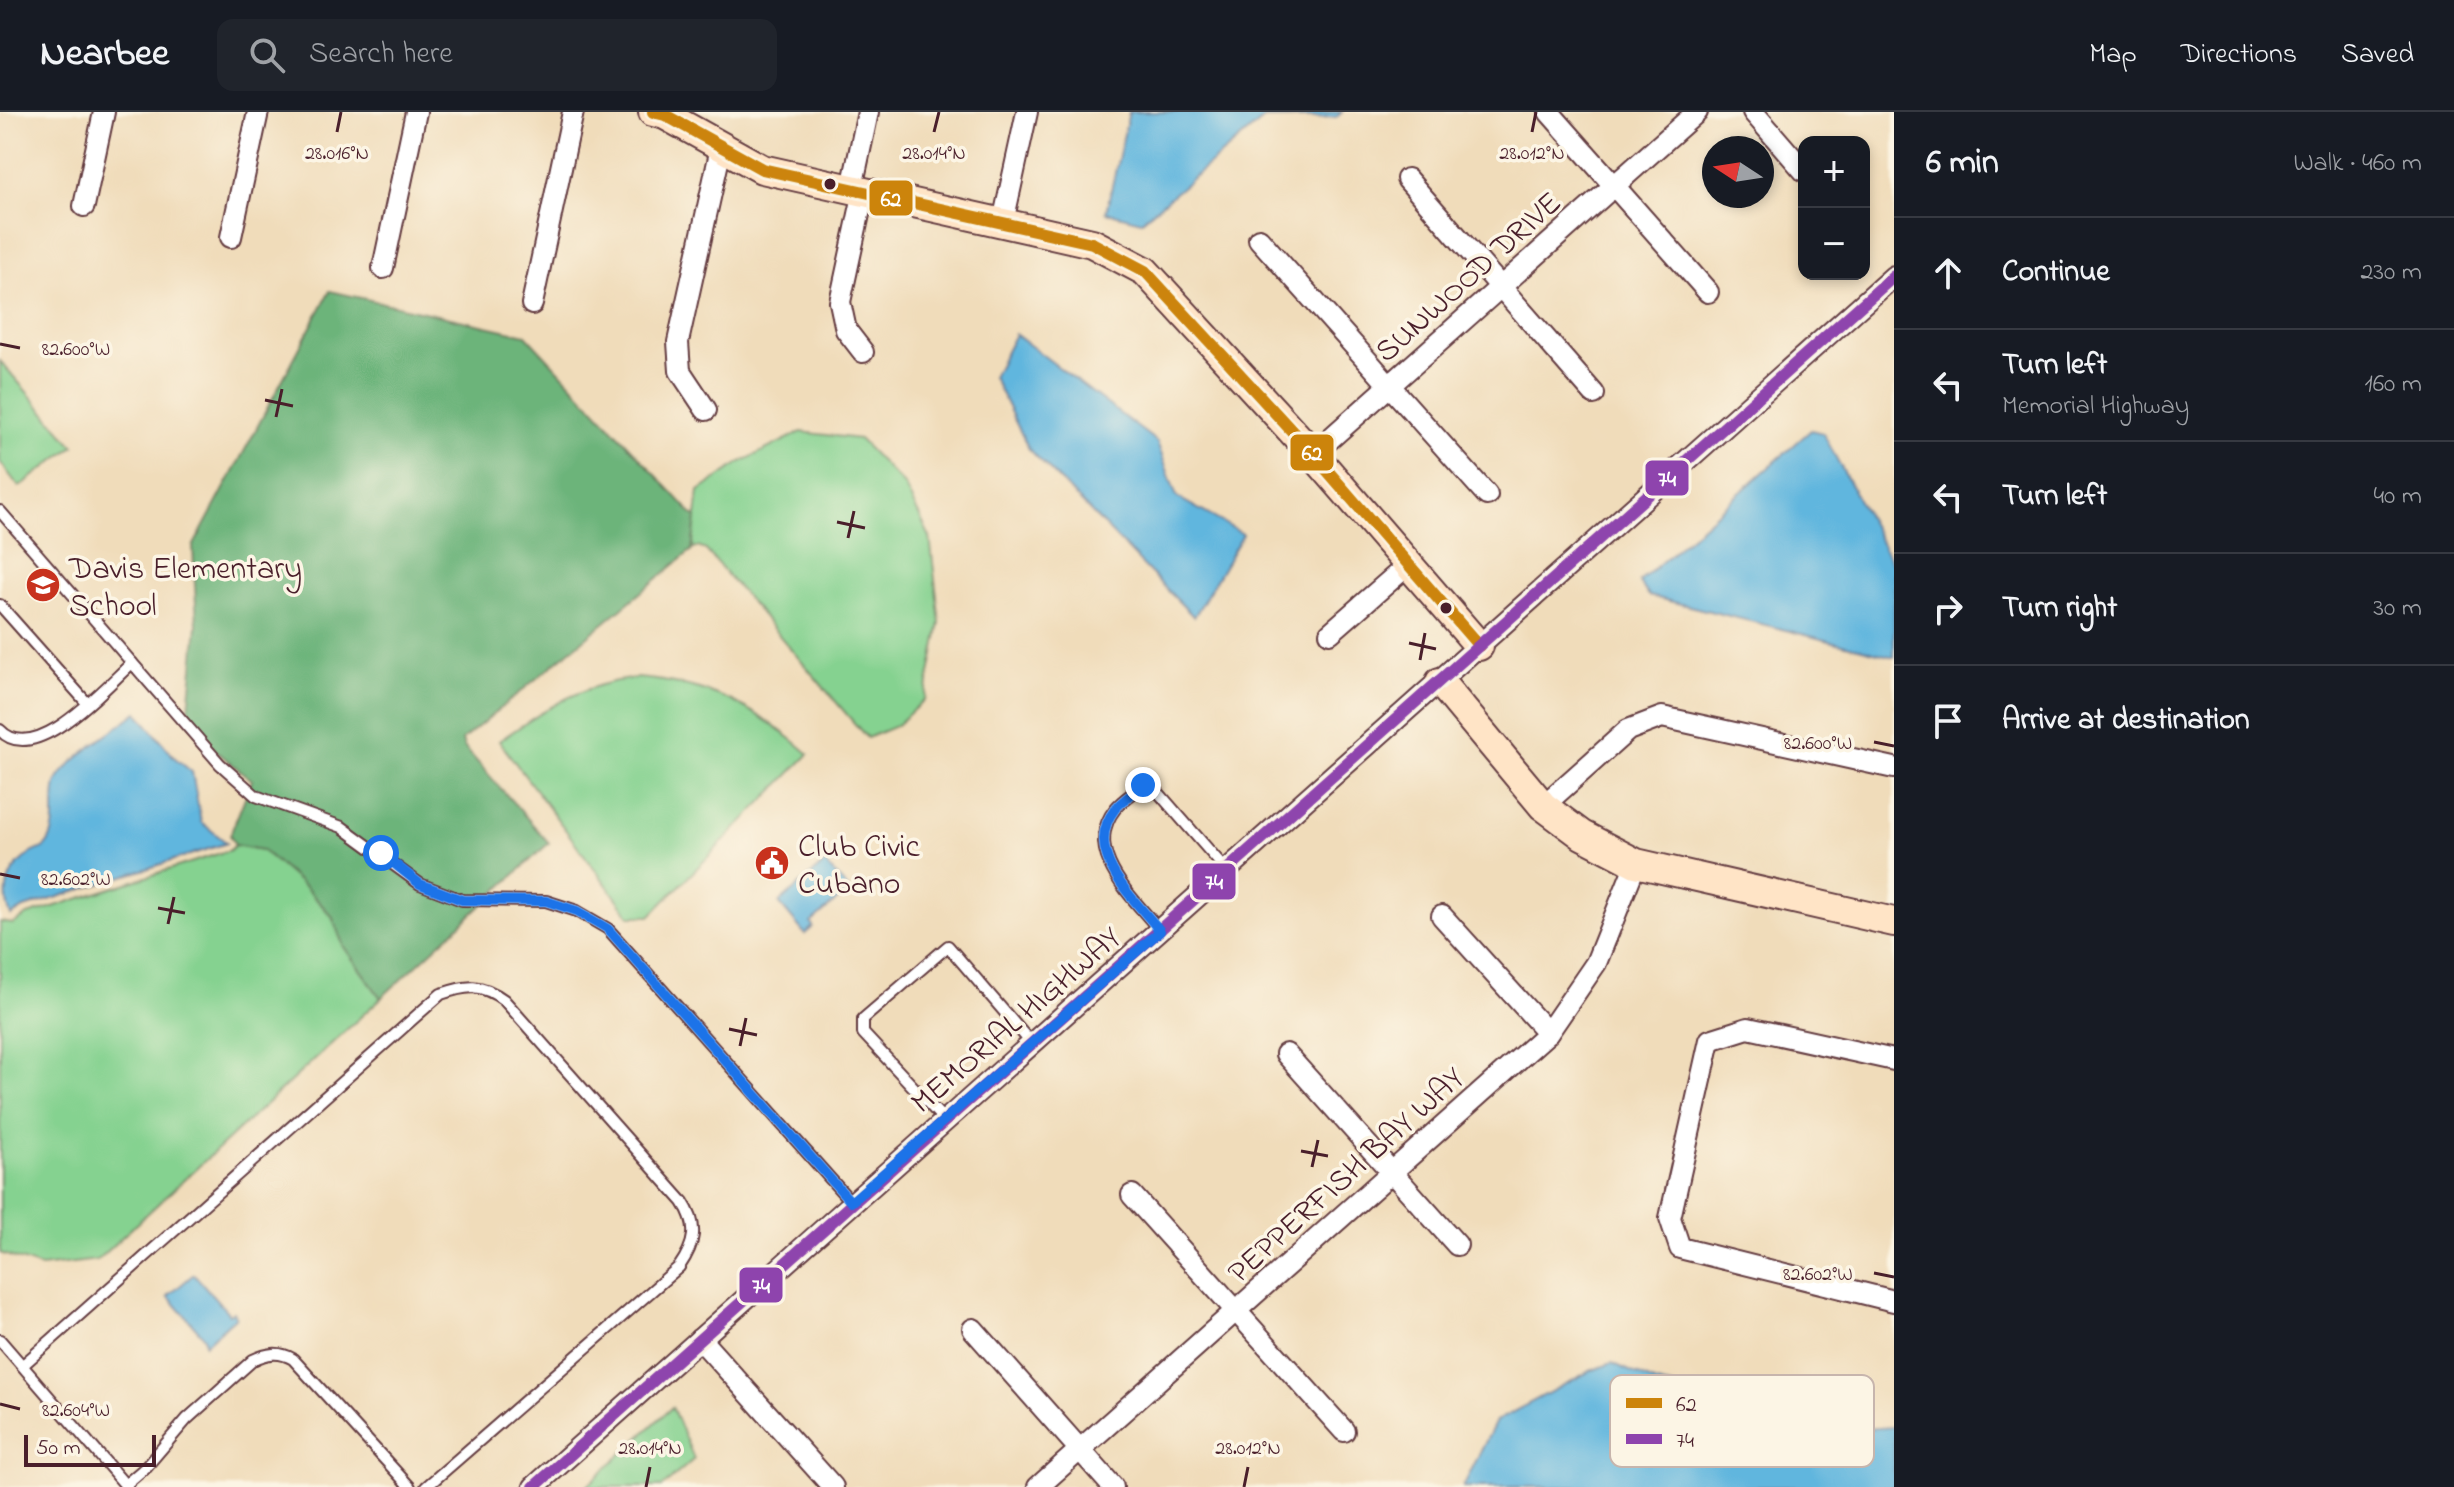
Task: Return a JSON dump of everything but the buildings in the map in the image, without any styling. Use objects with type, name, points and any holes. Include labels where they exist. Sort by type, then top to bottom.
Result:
[{"type":"street","points":[[84,206],[104,112]]},
{"type":"street","points":[[231,237],[258,112]]},
{"type":"street","points":[[383,268],[416,112]]},
{"type":"street","points":[[532,304],[573,112]]},
{"type":"street","points":[[653,112],[665,115],[762,169],[1092,243],[1145,271],[1313,454],[1479,646]]},
{"type":"street","points":[[863,352],[846,330],[840,302],[868,112]]},
{"type":"street","points":[[1003,222],[1027,112]]},
{"type":"street","points":[[1549,112],[1708,292]]},
{"type":"street","name":"SUNWOOD DRIVE","points":[[1313,454],[1697,112]]},
{"type":"street","points":[[1753,112],[1798,164]]},
{"type":"street","points":[[706,410],[680,371],[678,342],[721,148]]},
{"type":"street","points":[[1407,179],[1594,394]]},
{"type":"street","points":[[1259,239],[1487,495]]},
{"type":"street","name":"MEMORIAL HIGHWAY","points":[[534,1487],[1894,276]]},
{"type":"street","points":[[1330,633],[1410,563]]},
{"type":"street","points":[[1440,682],[1543,806],[1582,835],[1636,863],[1894,922]]},
{"type":"street","points":[[1543,806],[1628,730],[1662,717],[1894,768]]},
{"type":"street","name":"PEPPERFISH BAY WAY","points":[[1038,1487],[1548,1033],[1596,963],[1636,863]]},
{"type":"street","points":[[1442,916],[1548,1033]]},
{"type":"street","points":[[1894,1060],[1748,1028],[1710,1040],[1670,1218],[1680,1248],[1894,1301]]},
{"type":"street","points":[[1286,1054],[1457,1245]]},
{"type":"street","points":[[1132,1195],[1344,1431]]},
{"type":"street","points":[[973,1329],[1113,1487]]},
{"type":"street","points":[[700,1339],[833,1487]]},
{"type":"lane","points":[[0,511],[220,764],[256,796],[342,827],[420,884],[462,900],[546,901],[577,911],[608,929],[851,1202]]},
{"type":"lane","points":[[0,605],[87,703]]},
{"type":"lane","points":[[0,730],[6,737],[25,742],[57,729],[132,663]]},
{"type":"lane","points":[[1160,931],[1108,865],[1102,839],[1114,810],[1143,785],[1158,792],[1227,871]]},
{"type":"lane","points":[[945,1121],[863,1033],[863,1019],[948,946],[1032,1044]]},
{"type":"lane","points":[[23,1365],[441,994],[468,984],[488,989],[504,1000],[683,1202],[692,1217],[695,1234],[689,1253],[679,1267],[426,1487]]},
{"type":"lane","points":[[0,1340],[126,1486],[187,1419],[253,1360],[265,1354],[283,1353],[293,1359],[410,1487]]},
{"type":"green space","points":[[330,291],[526,335],[696,518],[692,550],[462,740],[464,747],[549,843],[381,998],[344,947],[332,916],[305,887],[262,850],[235,845],[230,835],[252,780],[216,751],[188,720],[197,625],[193,547]]},
{"type":"green space","points":[[0,361],[74,446],[19,487],[0,462]]},
{"type":"green space","points":[[801,432],[859,439],[904,485],[930,537],[940,623],[925,699],[896,726],[867,738],[706,550],[698,547],[692,550],[699,491],[741,462]]},
{"type":"green space","points":[[637,678],[687,686],[730,700],[770,723],[809,754],[650,916],[630,916],[499,741],[580,692]]},
{"type":"green space","points":[[235,845],[262,850],[305,887],[332,916],[344,947],[381,998],[97,1260],[41,1267],[0,1253],[0,922],[13,924],[28,915],[230,850]]},
{"type":"green space","points":[[672,1407],[694,1459],[662,1487],[586,1487]]},
{"type":"water","points":[[1129,112],[1342,112],[1337,117],[1264,119],[1141,221],[1106,212]]},
{"type":"water","points":[[1015,334],[1157,442],[1177,497],[1243,534],[1194,617],[1029,449],[993,377]]},
{"type":"water","points":[[1811,430],[1823,433],[1894,567],[1894,657],[1649,596],[1639,582]]},
{"type":"water","points":[[137,712],[174,757],[192,772],[201,822],[227,843],[24,908],[11,916],[7,898],[9,880],[17,865],[44,847],[51,837],[56,784],[60,776],[79,757]]},
{"type":"water","points":[[825,863],[849,890],[811,923],[813,927],[805,934],[779,903]]},
{"type":"water","points":[[194,1274],[229,1314],[233,1312],[236,1317],[205,1344],[204,1337],[168,1296]]},
{"type":"water","points":[[1612,1363],[1638,1375],[1610,1375],[1610,1467],[1874,1467],[1874,1428],[1894,1427],[1894,1487],[1463,1487],[1496,1421],[1590,1371]]},
{"type":"transit line","name":"62","points":[[653,112],[665,115],[762,169],[1092,243],[1145,271],[1313,454],[1479,646]]},
{"type":"transit line","name":"74","points":[[534,1487],[1894,276]]},
{"type":"place","name":"Davis Elementary School","points":[[43,585]]},
{"type":"place","name":"Club Civic Cubano","points":[[772,863]]},
{"type":"route","points":[[381,853],[420,884],[462,900],[508,903],[546,901],[577,911],[608,929],[851,1202],[1160,931],[1108,865],[1102,839],[1114,810],[1143,785]]}]
